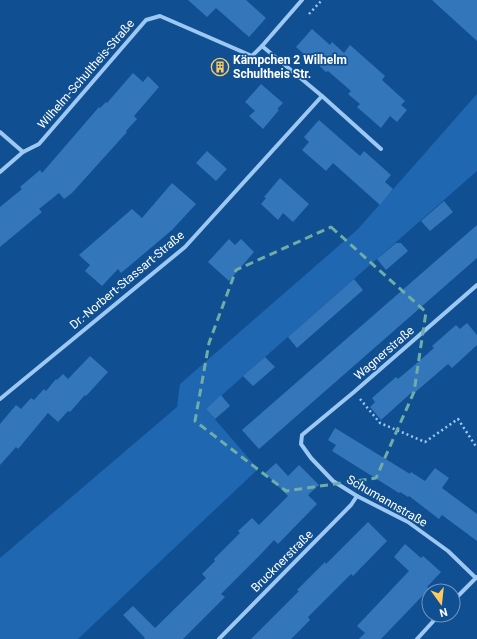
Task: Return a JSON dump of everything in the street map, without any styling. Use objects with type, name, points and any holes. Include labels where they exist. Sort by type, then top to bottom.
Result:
[{"type":"street","name":"Wilhelm-Schultheis-Straße","points":[[23,152],[39,144],[146,20],[160,16],[252,56],[302,0]]},
{"type":"street","points":[[262,46],[322,96],[381,149]]},
{"type":"street","name":"Dr.-Norbert-Stassart-Straße","points":[[0,399],[185,247],[322,96]]},
{"type":"street","points":[[0,132],[23,152],[0,172]]},
{"type":"street","name":"Wagnerstraße","points":[[302,434],[354,392],[477,285]]},
{"type":"street","name":"Schumannstraße","points":[[302,434],[301,444],[311,458],[333,481],[357,496],[408,522],[448,551],[476,577]]},
{"type":"street","name":"Brucknerstraße","points":[[219,639],[351,505],[357,496]]},
{"type":"street","points":[[461,593],[476,577]]},
{"type":"street","points":[[417,639],[432,623]]},
{"type":"path","points":[[310,14],[322,0]]},
{"type":"path","points":[[354,392],[380,423],[425,442],[458,419],[476,446]]},
{"type":"highlighted area","points":[[331,227],[426,312],[414,392],[376,478],[286,491],[195,421],[209,343],[236,270]]},
{"type":"shaded area","points":[[477,94],[477,171],[206,409],[258,469],[78,639],[0,639],[0,558],[177,407],[180,384],[358,229]]},
{"type":"building","points":[[188,0],[246,0],[266,18],[249,37],[216,8],[207,17]]},
{"type":"building","points":[[432,0],[477,0],[477,41]]},
{"type":"building","points":[[312,29],[330,45],[332,42],[344,53],[350,45],[385,76],[382,80],[405,101],[401,105],[407,110],[397,122],[390,116],[381,128],[357,107],[360,104],[348,94],[351,91],[328,71],[326,72],[315,62],[314,63],[296,47]]},
{"type":"building","points":[[133,73],[143,82],[148,76],[159,87],[134,116],[137,119],[72,193],[64,199],[59,193],[39,209],[42,212],[0,247],[0,207],[22,189],[20,187],[40,170],[42,173],[99,107],[100,108],[106,102],[107,103]]},
{"type":"building","points":[[261,84],[283,103],[263,129],[249,116],[255,111],[245,102]]},
{"type":"building","points":[[319,120],[360,156],[364,151],[391,175],[385,182],[393,189],[380,205],[333,163],[326,171],[302,150],[309,142],[304,137]]},
{"type":"building","points":[[207,151],[227,169],[216,181],[196,163]]},
{"type":"building","points":[[280,178],[309,204],[293,222],[283,213],[278,220],[261,204],[266,198],[264,197]]},
{"type":"building","points":[[172,183],[196,204],[172,230],[121,273],[118,269],[102,286],[85,271],[90,265],[79,255],[132,209],[142,218]]},
{"type":"building","points":[[444,201],[453,212],[430,231],[421,221]]},
{"type":"building","points":[[477,225],[477,258],[259,449],[242,430]]},
{"type":"building","points":[[229,239],[235,245],[241,239],[254,252],[229,281],[208,262]]},
{"type":"building","points":[[396,243],[401,243],[408,251],[386,270],[377,259]]},
{"type":"building","points":[[354,279],[363,290],[297,348],[288,337]]},
{"type":"building","points":[[467,323],[477,335],[477,345],[452,368],[448,364],[412,395],[411,393],[381,420],[370,407],[375,402],[372,398],[396,377],[398,379],[410,369],[434,348],[432,346],[456,325],[460,329]]},
{"type":"building","points":[[90,356],[108,372],[70,412],[68,411],[58,422],[48,413],[18,449],[16,447],[0,465],[0,424],[16,405],[21,409],[31,398],[34,400],[44,389],[46,391],[56,379],[57,380],[63,374],[68,379]]},
{"type":"building","points":[[265,357],[275,367],[253,386],[243,376]]},
{"type":"building","points":[[221,395],[230,406],[215,419],[206,409]]},
{"type":"building","points":[[335,428],[410,474],[411,472],[425,481],[435,468],[449,478],[442,488],[477,514],[477,541],[442,515],[439,519],[409,496],[408,497],[400,492],[399,493],[332,451],[336,445],[328,440]]},
{"type":"building","points":[[276,463],[288,476],[299,465],[319,485],[308,495],[317,504],[278,544],[274,540],[221,594],[225,597],[183,639],[144,639],[145,638],[123,615],[133,606],[155,628],[206,578],[202,574],[215,561],[214,559],[240,533],[238,531],[252,518],[259,525],[288,496],[265,473]]},
{"type":"building","points":[[368,522],[387,541],[353,576],[351,574],[308,617],[310,620],[291,639],[251,639],[299,591],[297,590],[325,562],[326,564]]},
{"type":"building","points":[[405,544],[421,558],[423,556],[441,572],[431,583],[421,583],[421,597],[381,639],[359,639],[365,633],[357,626],[409,571],[394,557]]},
{"type":"place","name":"Kämpchen 2 Wilhelm Schultheis Str.","points":[[220,67]]}]
